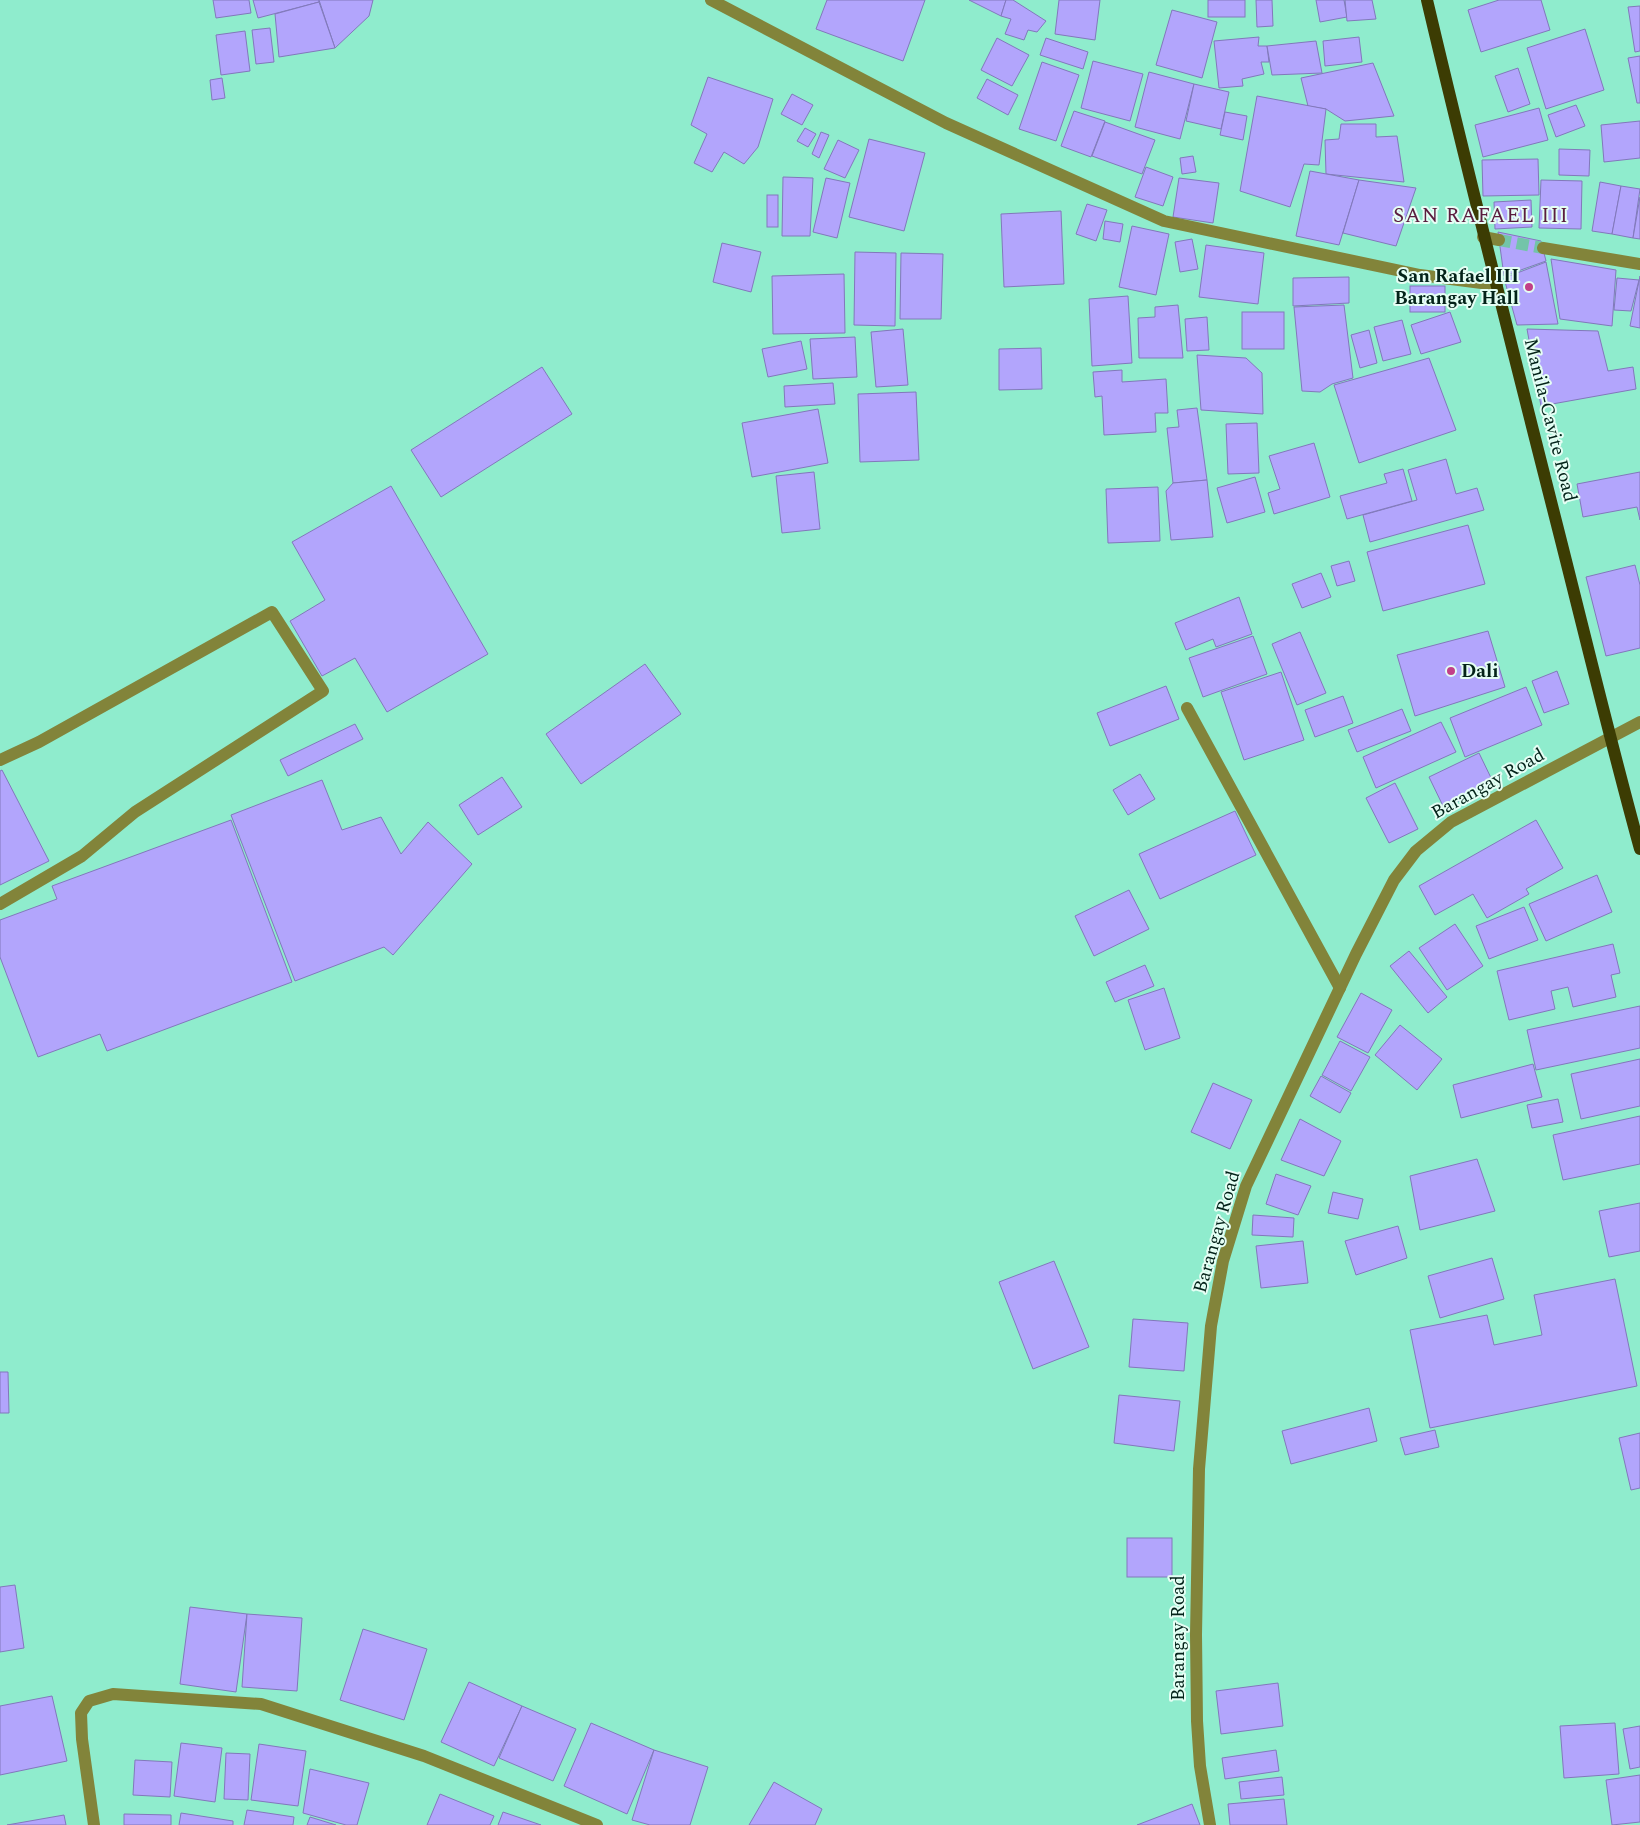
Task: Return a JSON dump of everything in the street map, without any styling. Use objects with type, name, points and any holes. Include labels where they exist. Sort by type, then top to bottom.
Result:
[{"type":"main road","name":"Manila-Cavite Road","points":[[1427,0],[1483,237],[1610,739],[1640,850]]},
{"type":"street","points":[[711,0],[946,123],[1164,221],[1420,275],[1496,285]]},
{"type":"street","points":[[1483,237],[1499,240]]},
{"type":"street","points":[[1543,248],[1640,264]]},
{"type":"street","points":[[0,760],[39,742],[272,612],[323,691],[135,812],[82,856],[0,904]]},
{"type":"street","points":[[1187,708],[1340,988]]},
{"type":"street","name":"Barangay Road","points":[[1210,1825],[1200,1766],[1196,1635],[1199,1469],[1211,1326],[1224,1261],[1246,1186],[1340,988],[1394,880],[1416,851],[1451,822],[1640,722]]},
{"type":"street","points":[[94,1825],[82,1739],[81,1713],[90,1701],[114,1694],[261,1704],[424,1756],[597,1825]]},
{"type":"building","points":[[213,0],[249,0],[251,13],[216,18]]},
{"type":"building","points":[[253,0],[319,0],[319,2],[258,18]]},
{"type":"building","points":[[319,0],[373,0],[369,16],[335,48]]},
{"type":"building","points":[[827,0],[925,0],[903,61],[816,29]]},
{"type":"building","points":[[969,0],[1006,0],[1001,16]]},
{"type":"building","points":[[1006,0],[1013,0],[1046,21],[1037,32],[1028,30],[1024,40],[1005,34],[1011,19],[1001,16]]},
{"type":"building","points":[[1059,0],[1100,0],[1095,40],[1055,34]]},
{"type":"building","points":[[1208,0],[1245,0],[1245,17],[1208,17]]},
{"type":"building","points":[[1256,0],[1272,0],[1273,26],[1257,27]]},
{"type":"building","points":[[1316,0],[1344,0],[1347,17],[1320,22]]},
{"type":"building","points":[[1345,0],[1372,0],[1376,19],[1347,21]]},
{"type":"building","points":[[1499,0],[1541,0],[1550,30],[1481,52],[1468,10]]},
{"type":"building","points":[[319,2],[335,48],[279,57],[275,14]]},
{"type":"building","points":[[1640,6],[1640,51],[1635,52],[1628,7]]},
{"type":"building","points":[[1172,10],[1217,22],[1202,78],[1156,65]]},
{"type":"building","points":[[270,28],[274,62],[256,64],[252,30]]},
{"type":"building","points":[[1585,29],[1604,90],[1546,109],[1527,48]]},
{"type":"building","points":[[245,31],[250,71],[221,75],[216,35]]},
{"type":"building","points":[[1259,37],[1258,46],[1267,46],[1269,62],[1261,62],[1264,74],[1242,79],[1243,86],[1219,88],[1214,41]]},
{"type":"building","points":[[1359,37],[1362,62],[1325,66],[1323,41]]},
{"type":"building","points":[[997,38],[1029,55],[1012,86],[981,70]]},
{"type":"building","points":[[1046,38],[1088,52],[1083,69],[1040,55]]},
{"type":"building","points":[[1316,41],[1322,73],[1272,75],[1267,46]]},
{"type":"building","points":[[1640,56],[1640,103],[1637,103],[1628,58]]},
{"type":"building","points":[[1093,61],[1143,74],[1130,121],[1081,108]]},
{"type":"building","points":[[1042,62],[1079,75],[1056,141],[1019,129]]},
{"type":"building","points":[[1373,63],[1394,116],[1345,121],[1326,109],[1308,106],[1301,78]]},
{"type":"building","points":[[1518,68],[1530,104],[1508,112],[1495,76]]},
{"type":"building","points":[[1149,72],[1194,84],[1180,139],[1135,127]]},
{"type":"building","points":[[708,77],[773,99],[758,147],[744,164],[724,152],[712,172],[694,163],[707,134],[691,125]]},
{"type":"building","points":[[222,78],[225,98],[212,100],[210,80]]},
{"type":"building","points":[[987,79],[1018,95],[1008,115],[977,98]]},
{"type":"building","points":[[1194,84],[1229,92],[1221,129],[1186,121]]},
{"type":"building","points":[[792,94],[813,105],[802,125],[781,114]]},
{"type":"building","points":[[1257,96],[1326,109],[1319,165],[1304,164],[1290,207],[1240,191]]},
{"type":"building","points":[[1576,105],[1585,126],[1556,137],[1548,115]]},
{"type":"building","points":[[1539,108],[1548,140],[1483,157],[1475,125]]},
{"type":"building","points":[[1074,111],[1105,121],[1091,157],[1061,146]]},
{"type":"building","points":[[1225,112],[1247,116],[1243,140],[1220,135]]},
{"type":"building","points":[[1640,121],[1640,158],[1604,162],[1601,125]]},
{"type":"building","points":[[1105,122],[1155,140],[1142,174],[1092,156]]},
{"type":"building","points":[[1341,124],[1376,124],[1376,137],[1397,136],[1404,182],[1326,174],[1325,140],[1339,139]]},
{"type":"building","points":[[805,128],[816,134],[808,147],[797,141]]},
{"type":"building","points":[[821,132],[829,135],[819,158],[812,154]]},
{"type":"building","points":[[869,139],[925,153],[904,231],[849,217]]},
{"type":"building","points":[[838,140],[859,150],[845,178],[824,169]]},
{"type":"building","points":[[1559,149],[1590,150],[1589,176],[1559,175]]},
{"type":"building","points":[[1193,156],[1196,172],[1182,174],[1180,158]]},
{"type":"building","points":[[1538,159],[1539,195],[1483,196],[1482,160]]},
{"type":"building","points":[[1146,167],[1173,177],[1163,206],[1135,197]]},
{"type":"building","points":[[1310,171],[1359,180],[1339,245],[1296,236]]},
{"type":"building","points":[[783,177],[813,178],[810,236],[782,236]]},
{"type":"building","points":[[826,178],[850,183],[837,238],[813,232]]},
{"type":"building","points":[[1179,178],[1219,183],[1213,223],[1173,217]]},
{"type":"building","points":[[1359,180],[1416,188],[1396,246],[1343,233]]},
{"type":"building","points":[[1541,180],[1582,181],[1581,229],[1539,228]]},
{"type":"building","points":[[1600,182],[1621,186],[1612,234],[1592,231]]},
{"type":"building","points":[[1621,186],[1640,189],[1633,238],[1612,234]]},
{"type":"building","points":[[767,195],[778,195],[778,227],[767,227]]},
{"type":"building","points":[[1640,197],[1640,239],[1633,238]]},
{"type":"building","points":[[1531,200],[1532,227],[1495,229],[1494,202]]},
{"type":"building","points":[[1087,204],[1107,210],[1096,241],[1076,234]]},
{"type":"building","points":[[1061,211],[1064,284],[1004,287],[1001,214]]},
{"type":"building","points":[[1105,221],[1123,224],[1120,242],[1103,239]]},
{"type":"building","points":[[1132,226],[1169,234],[1156,295],[1119,287]]},
{"type":"building","points":[[1498,232],[1541,241],[1546,261],[1504,276]]},
{"type":"building","points":[[1192,239],[1198,269],[1180,272],[1175,242]]},
{"type":"building","points":[[722,243],[761,252],[751,292],[713,282]]},
{"type":"building","points":[[1206,245],[1264,253],[1258,304],[1199,297]]},
{"type":"building","points":[[855,252],[896,253],[895,326],[854,325]]},
{"type":"building","points":[[901,253],[943,254],[941,319],[900,319]]},
{"type":"building","points":[[1551,259],[1616,270],[1612,326],[1560,319]]},
{"type":"building","name":"San Rafael III Barangay Hall","points":[[1546,262],[1558,324],[1517,325],[1504,278]]},
{"type":"building","points":[[844,274],[845,333],[773,334],[772,276]]},
{"type":"building","points":[[1640,276],[1640,328],[1630,326]]},
{"type":"building","points":[[1349,277],[1349,303],[1293,306],[1293,278]]},
{"type":"building","points":[[1617,278],[1639,280],[1631,311],[1614,310]]},
{"type":"building","points":[[1410,286],[1445,286],[1445,312],[1410,312]]},
{"type":"building","points":[[1128,296],[1132,363],[1092,366],[1089,299]]},
{"type":"building","points":[[1178,305],[1183,358],[1139,358],[1138,318],[1155,317],[1155,307]]},
{"type":"building","points":[[1344,305],[1353,378],[1332,384],[1320,392],[1302,391],[1294,307]]},
{"type":"building","points":[[1242,312],[1284,312],[1284,349],[1242,349]]},
{"type":"building","points":[[1450,312],[1461,342],[1421,354],[1411,325]]},
{"type":"building","points":[[1207,317],[1209,350],[1187,351],[1185,319]]},
{"type":"building","points":[[1402,320],[1411,354],[1383,361],[1374,327]]},
{"type":"building","points":[[903,329],[908,385],[876,387],[871,332]]},
{"type":"building","points":[[1527,329],[1598,331],[1608,371],[1633,367],[1636,389],[1541,406]]},
{"type":"building","points":[[1369,330],[1377,363],[1360,368],[1351,335]]},
{"type":"building","points":[[855,337],[857,377],[813,379],[810,339]]},
{"type":"building","points":[[801,341],[807,369],[768,377],[762,349]]},
{"type":"building","points":[[1041,348],[1042,389],[999,390],[999,349]]},
{"type":"building","points":[[1197,355],[1246,358],[1262,373],[1263,414],[1201,410]]},
{"type":"building","points":[[1429,358],[1456,430],[1359,463],[1334,385]]},
{"type":"building","points":[[542,367],[572,414],[441,497],[411,450]]},
{"type":"building","points":[[1122,370],[1122,382],[1166,379],[1168,413],[1155,413],[1156,432],[1104,435],[1102,396],[1095,397],[1093,372]]},
{"type":"building","points":[[833,383],[835,404],[785,407],[784,386]]},
{"type":"building","points":[[916,392],[919,460],[860,462],[858,394]]},
{"type":"building","points":[[1197,408],[1207,480],[1173,483],[1167,428],[1179,427],[1177,410]]},
{"type":"building","points":[[818,409],[828,463],[752,477],[742,423]]},
{"type":"building","points":[[1257,423],[1259,473],[1228,474],[1226,424]]},
{"type":"building","points":[[1314,443],[1330,497],[1274,514],[1268,493],[1280,489],[1269,456]]},
{"type":"building","points":[[1446,459],[1456,494],[1477,488],[1484,510],[1370,542],[1363,515],[1417,500],[1408,470]]},
{"type":"building","points":[[1403,469],[1412,501],[1347,519],[1340,496],[1387,483],[1384,474]]},
{"type":"building","points":[[814,472],[820,529],[782,533],[776,476]]},
{"type":"building","points":[[1640,472],[1640,520],[1637,507],[1583,517],[1577,484]]},
{"type":"building","points":[[1255,477],[1265,512],[1227,523],[1217,488]]},
{"type":"building","points":[[1207,480],[1213,537],[1171,540],[1166,491],[1173,483]]},
{"type":"building","points":[[391,486],[488,654],[387,712],[355,658],[322,676],[290,621],[325,600],[292,542]]},
{"type":"building","points":[[1158,487],[1160,541],[1108,543],[1106,489]]},
{"type":"building","points":[[1468,525],[1485,584],[1383,611],[1367,552]]},
{"type":"building","points":[[1349,561],[1355,581],[1337,586],[1331,566]]},
{"type":"building","points":[[1635,565],[1640,585],[1640,648],[1606,656],[1586,577]]},
{"type":"building","points":[[1321,573],[1331,597],[1302,608],[1292,584]]},
{"type":"building","points":[[1239,597],[1252,634],[1216,647],[1213,639],[1186,650],[1175,623]]},
{"type":"building","name":"Dali","points":[[1488,631],[1505,687],[1415,716],[1397,655]]},
{"type":"building","points":[[1300,632],[1326,693],[1297,705],[1272,644]]},
{"type":"building","points":[[1253,636],[1267,674],[1203,697],[1189,658]]},
{"type":"building","points":[[645,664],[681,714],[581,784],[546,734]]},
{"type":"building","points":[[1557,671],[1569,704],[1544,713],[1532,681]]},
{"type":"building","points":[[1281,672],[1304,740],[1244,760],[1221,692]]},
{"type":"building","points":[[1166,686],[1179,719],[1110,746],[1097,713]]},
{"type":"building","points":[[1526,687],[1542,725],[1465,757],[1450,718]]},
{"type":"building","points":[[1343,696],[1353,723],[1315,737],[1305,710]]},
{"type":"building","points":[[1402,709],[1411,731],[1357,752],[1348,730]]},
{"type":"building","points":[[1441,722],[1456,752],[1376,788],[1363,757]]},
{"type":"building","points":[[355,724],[363,739],[288,776],[280,760]]},
{"type":"building","points":[[1479,753],[1494,784],[1444,808],[1429,777]]},
{"type":"building","points":[[2,770],[49,861],[0,885],[0,771]]},
{"type":"building","points":[[1140,774],[1155,799],[1128,815],[1113,790]]},
{"type":"building","points":[[502,777],[522,807],[478,835],[459,805]]},
{"type":"building","points":[[322,780],[342,830],[381,817],[401,854],[428,822],[472,864],[393,955],[384,947],[295,981],[231,815]]},
{"type":"building","points":[[1395,783],[1418,829],[1389,843],[1366,798]]},
{"type":"building","points":[[1235,811],[1256,855],[1160,899],[1139,854]]},
{"type":"building","points":[[231,820],[292,982],[107,1051],[100,1034],[38,1057],[0,957],[0,920],[57,899],[52,886]]},
{"type":"building","points":[[1536,820],[1563,868],[1526,889],[1529,894],[1487,918],[1473,894],[1435,915],[1419,886]]},
{"type":"building","points":[[1597,875],[1612,912],[1546,941],[1529,904]]},
{"type":"building","points":[[1129,890],[1149,929],[1094,956],[1075,916]]},
{"type":"building","points":[[1524,907],[1538,940],[1489,959],[1476,926]]},
{"type":"building","points":[[1455,924],[1483,966],[1447,990],[1419,948]]},
{"type":"building","points":[[1613,944],[1620,973],[1611,975],[1616,997],[1573,1007],[1568,987],[1551,991],[1555,1009],[1509,1020],[1497,971]]},
{"type":"building","points":[[1409,951],[1447,997],[1428,1013],[1390,966]]},
{"type":"building","points":[[1145,965],[1154,986],[1115,1002],[1106,982]]},
{"type":"building","points":[[1164,988],[1180,1038],[1145,1050],[1128,1000]]},
{"type":"building","points":[[1361,993],[1392,1010],[1368,1053],[1337,1037]]},
{"type":"building","points":[[1640,1006],[1640,1048],[1536,1070],[1527,1030]]},
{"type":"building","points":[[1400,1025],[1442,1059],[1417,1090],[1375,1055]]},
{"type":"building","points":[[1340,1041],[1370,1057],[1351,1091],[1322,1075]]},
{"type":"building","points":[[1640,1059],[1640,1106],[1581,1119],[1571,1074]]},
{"type":"building","points":[[1533,1064],[1542,1097],[1461,1118],[1453,1085]]},
{"type":"building","points":[[1321,1076],[1351,1093],[1340,1113],[1310,1096]]},
{"type":"building","points":[[1213,1083],[1252,1100],[1230,1149],[1191,1132]]},
{"type":"building","points":[[1558,1099],[1563,1122],[1532,1128],[1527,1105]]},
{"type":"building","points":[[1640,1116],[1640,1164],[1563,1180],[1553,1135]]},
{"type":"building","points":[[1300,1119],[1341,1141],[1324,1176],[1281,1160]]},
{"type":"building","points":[[1477,1159],[1495,1211],[1420,1230],[1410,1176]]},
{"type":"building","points":[[1276,1174],[1311,1186],[1298,1215],[1266,1204]]},
{"type":"building","points":[[1333,1192],[1363,1199],[1358,1219],[1328,1213]]},
{"type":"building","points":[[1640,1203],[1640,1251],[1609,1257],[1599,1211]]},
{"type":"building","points":[[1253,1215],[1294,1218],[1293,1237],[1252,1235]]},
{"type":"building","points":[[1398,1226],[1407,1258],[1356,1275],[1345,1241]]},
{"type":"building","points":[[1303,1241],[1308,1283],[1261,1288],[1256,1246]]},
{"type":"building","points":[[1492,1258],[1504,1299],[1440,1318],[1428,1276]]},
{"type":"building","points":[[1054,1261],[1089,1347],[1033,1369],[999,1282]]},
{"type":"building","points":[[1615,1279],[1637,1386],[1430,1428],[1410,1330],[1487,1315],[1494,1345],[1542,1335],[1534,1295]]},
{"type":"building","points":[[1133,1319],[1188,1323],[1184,1371],[1129,1367]]},
{"type":"building","points":[[0,1372],[8,1372],[9,1413],[0,1413]]},
{"type":"building","points":[[1119,1395],[1180,1401],[1174,1451],[1114,1443]]},
{"type":"building","points":[[1369,1408],[1377,1441],[1291,1464],[1282,1431]]},
{"type":"building","points":[[1435,1430],[1439,1447],[1405,1455],[1400,1438]]},
{"type":"building","points":[[1640,1433],[1640,1488],[1631,1490],[1619,1438]]},
{"type":"building","points":[[1127,1538],[1172,1538],[1172,1577],[1127,1577]]},
{"type":"building","points":[[15,1585],[24,1648],[0,1652],[0,1587]]},
{"type":"building","points":[[190,1607],[247,1614],[236,1692],[180,1684]]},
{"type":"building","points":[[247,1614],[302,1618],[297,1691],[242,1687]]},
{"type":"building","points":[[363,1629],[427,1649],[404,1720],[340,1700]]},
{"type":"building","points":[[469,1682],[522,1706],[494,1766],[441,1742]]},
{"type":"building","points":[[1278,1683],[1283,1726],[1221,1734],[1216,1691]]},
{"type":"building","points":[[52,1696],[67,1761],[0,1775],[0,1706]]},
{"type":"building","points":[[522,1706],[576,1729],[553,1781],[499,1758]]},
{"type":"building","points":[[591,1723],[654,1750],[627,1814],[564,1786]]},
{"type":"building","points":[[1615,1723],[1619,1774],[1564,1778],[1560,1726]]},
{"type":"building","points":[[1640,1726],[1640,1767],[1630,1769],[1623,1729]]},
{"type":"building","points":[[181,1743],[222,1748],[215,1802],[174,1796]]},
{"type":"building","points":[[259,1744],[306,1751],[298,1806],[251,1800]]},
{"type":"building","points":[[654,1750],[708,1767],[690,1825],[650,1825],[632,1820]]},
{"type":"building","points":[[1276,1750],[1279,1771],[1225,1779],[1222,1758]]},
{"type":"building","points":[[226,1753],[250,1754],[248,1800],[224,1799]]},
{"type":"building","points":[[135,1760],[172,1762],[170,1797],[133,1795]]},
{"type":"building","points":[[310,1769],[369,1783],[357,1825],[346,1825],[303,1813]]},
{"type":"building","points":[[1640,1775],[1640,1822],[1612,1825],[1606,1780]]},
{"type":"building","points":[[1282,1777],[1284,1795],[1241,1799],[1239,1782]]},
{"type":"building","points":[[774,1782],[822,1809],[815,1825],[749,1825]]},
{"type":"building","points":[[440,1794],[494,1816],[490,1825],[427,1825]]},
{"type":"building","points":[[1284,1799],[1287,1825],[1230,1825],[1228,1804]]},
{"type":"building","points":[[1192,1804],[1200,1825],[1137,1825]]},
{"type":"building","points":[[247,1810],[294,1817],[293,1825],[244,1825]]},
{"type":"building","points":[[503,1812],[541,1825],[498,1825]]},
{"type":"building","points":[[181,1813],[233,1821],[233,1825],[179,1825]]},
{"type":"building","points":[[124,1814],[171,1815],[171,1825],[124,1825]]},
{"type":"building","points":[[64,1815],[66,1825],[7,1825]]},
{"type":"building","points":[[310,1817],[336,1825],[307,1825]]},
{"type":"tunnel","points":[[1499,240],[1543,248]]},
{"type":"place","name":"San Rafael III Barangay Hall","points":[[1529,287]]},
{"type":"place","name":"Dali","points":[[1451,671]]},
{"type":"district","name":"SAN RAFAEL III","points":[[1481,216]]}]
